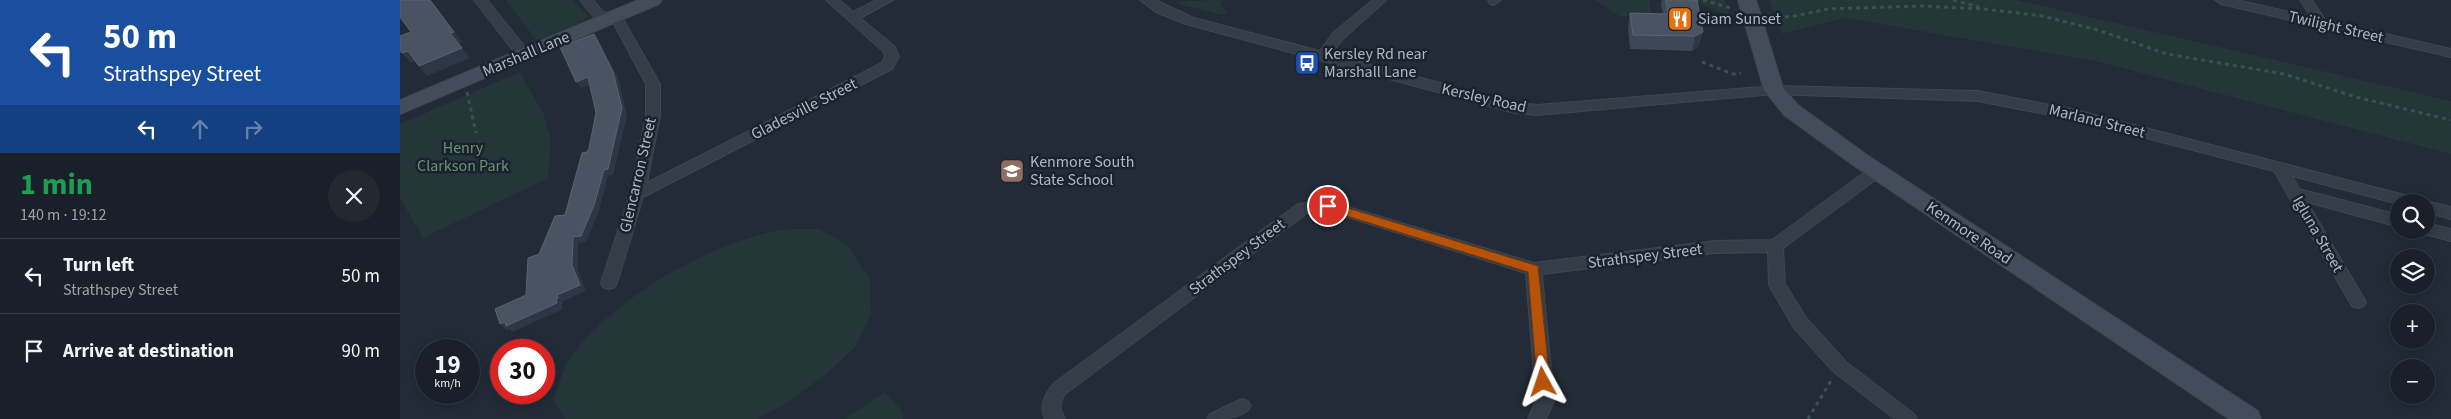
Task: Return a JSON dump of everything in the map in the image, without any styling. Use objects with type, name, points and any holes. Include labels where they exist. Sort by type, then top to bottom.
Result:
[{"type":"street","points":[[480,0],[524,55]]},
{"type":"street","points":[[586,0],[598,16],[612,17]]},
{"type":"street","name":"Marshall Lane","points":[[400,108],[653,0]]},
{"type":"street","name":"Gladesville Street","points":[[637,194],[887,66],[892,57],[890,50],[832,0]]},
{"type":"street","points":[[852,17],[887,0]]},
{"type":"street","name":"Kersley Road","points":[[1146,0],[1160,9],[1185,19],[1515,108],[1537,110],[1774,90]]},
{"type":"street","points":[[1323,56],[1338,36],[1380,0]]},
{"type":"street","name":"Twilight Street","points":[[2221,0],[2451,53]]},
{"type":"street","points":[[2306,0],[2321,23]]},
{"type":"street","name":"Kenmore Road","points":[[1748,7],[1774,90],[1790,110],[1877,171],[2249,419]]},
{"type":"street","name":"Glencarron Street","points":[[609,283],[637,194],[653,115],[653,84],[619,22],[612,17]]},
{"type":"street","name":"Marland Street","points":[[1774,90],[1978,96],[2076,115],[2390,196]]},
{"type":"street","name":"Igluna Street","points":[[2279,167],[2358,302]]},
{"type":"street","points":[[1877,171],[1775,246],[1777,285],[1800,324],[1840,366],[1908,419]]},
{"type":"street","points":[[2294,193],[2390,219]]},
{"type":"street","name":"Strathspey Street","points":[[1056,419],[1052,415],[1050,401],[1059,389],[1303,208],[1328,206],[1534,269],[1715,247],[1775,246]]},
{"type":"street","points":[[2435,209],[2451,213]]},
{"type":"street","points":[[2435,231],[2451,235]]},
{"type":"street","points":[[1534,269],[1545,401],[1537,419]]},
{"type":"street","points":[[1216,419],[1242,406]]},
{"type":"path","points":[[1703,0],[1748,7],[1790,17],[1828,9],[1921,6],[1984,9],[2042,16],[2098,30],[2167,54],[2284,74],[2356,97],[2451,120]]},
{"type":"path","points":[[1953,0],[1984,9]]},
{"type":"path","points":[[1702,62],[1732,74],[1741,73]]},
{"type":"path","points":[[466,87],[476,133]]},
{"type":"path","points":[[1808,419],[1840,366]]},
{"type":"green space","points":[[506,0],[573,0],[589,17],[554,36],[536,40]]},
{"type":"green space","points":[[1224,0],[1221,4],[1227,13],[1222,15],[1179,4],[1177,1]]},
{"type":"green space","points":[[1595,0],[1649,0],[1651,17],[1619,16]]},
{"type":"green space","points":[[1692,0],[1725,0],[1730,17]]},
{"type":"green space","points":[[1769,0],[2017,0],[2451,101],[2451,154],[2095,61],[1845,18],[1782,34]]},
{"type":"green space","name":"Henry Clarkson Park","points":[[520,72],[544,115],[551,141],[548,178],[423,238],[400,198],[400,124]]},
{"type":"green space","points":[[796,229],[820,229],[847,245],[870,279],[871,315],[856,346],[827,374],[780,407],[756,419],[565,419],[555,403],[555,395],[564,371],[572,355],[590,334],[613,313],[666,275],[696,259],[754,236]]},
{"type":"green space","points":[[885,392],[906,416],[902,419],[844,419]]},
{"type":"building","points":[[400,0],[430,0],[454,32],[450,33],[462,48],[419,66],[408,51],[402,53],[400,50],[400,36],[411,32],[400,17]]},
{"type":"building","points":[[1666,0],[1697,0],[1703,32],[1695,36],[1633,35],[1630,13],[1668,14]]},
{"type":"building","points":[[594,34],[613,72],[622,108],[608,169],[604,170],[594,205],[581,236],[573,237],[572,265],[580,285],[557,295],[557,303],[506,326],[505,322],[500,324],[495,309],[526,295],[528,258],[539,254],[555,216],[565,215],[582,153],[587,152],[589,148],[596,113],[588,77],[576,82],[560,47]]},
{"type":"place","name":"Siam Sunset","points":[[1680,19]]},
{"type":"place","name":"Kersley Rd near Marshall Lane","points":[[1307,63]]},
{"type":"place","name":"Kenmore South State School","points":[[1012,171]]},
{"type":"route","points":[[1328,206],[1534,269],[1543,382]]}]
